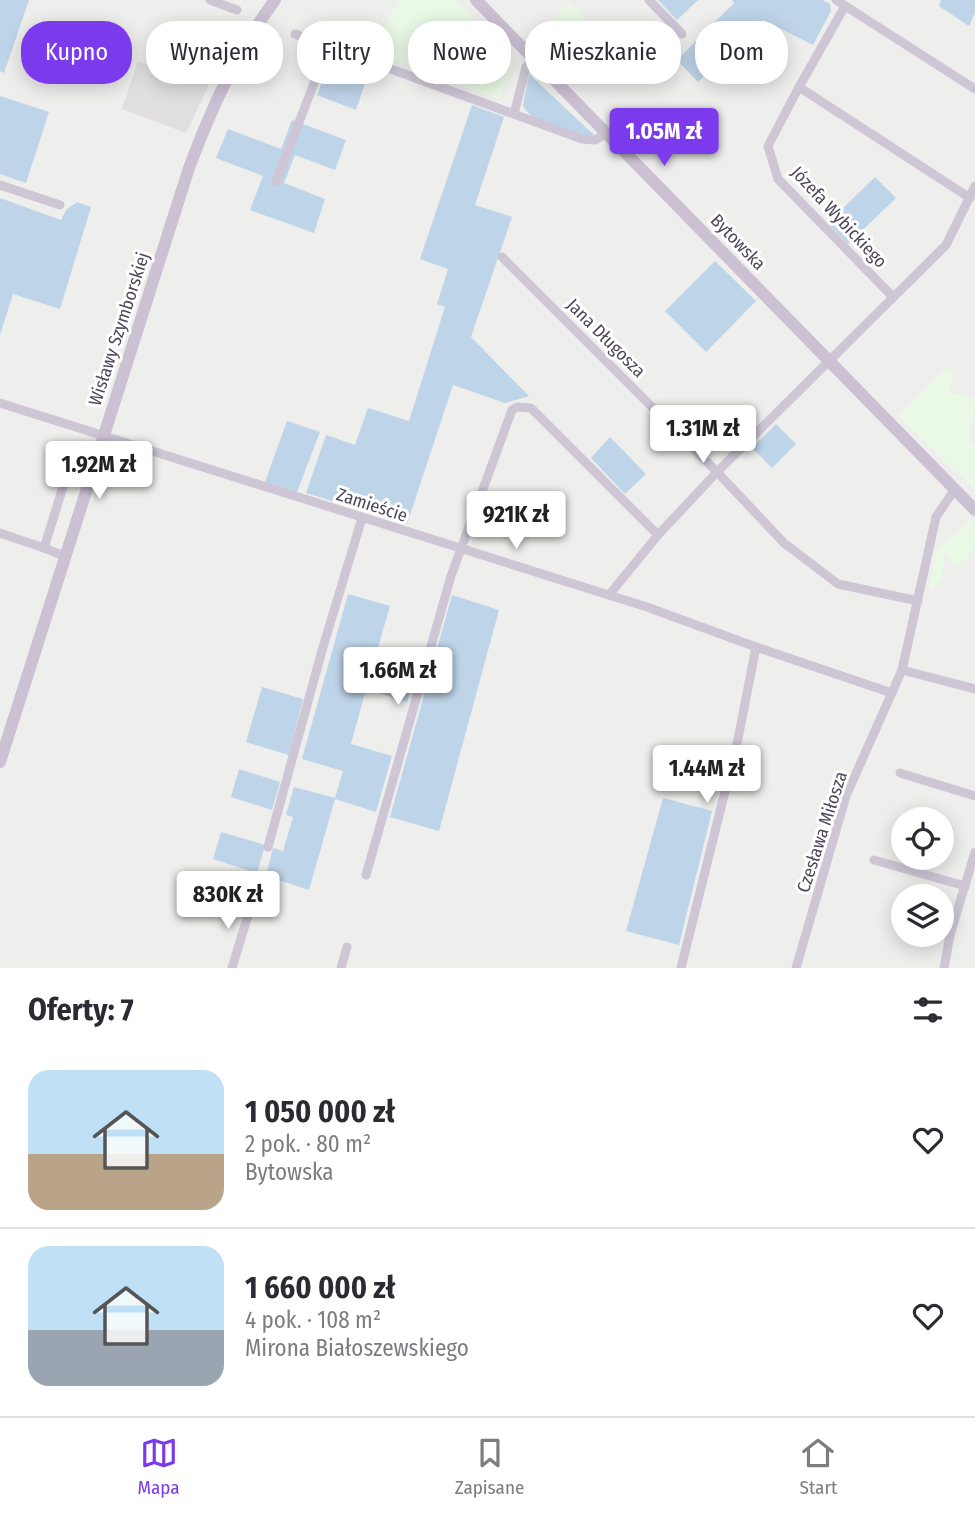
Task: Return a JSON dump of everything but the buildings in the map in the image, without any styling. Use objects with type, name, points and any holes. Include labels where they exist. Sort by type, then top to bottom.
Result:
[{"type":"main road","name":"Wisławy Szymborskiej","points":[[0,762],[200,139],[216,99],[260,20],[275,0]]},
{"type":"main road","name":"Bytowska","points":[[476,0],[525,50]]},
{"type":"main road","name":"Bytowska","points":[[559,84],[975,510]]},
{"type":"street","points":[[210,0],[237,10]]},
{"type":"street","points":[[649,0],[682,34]]},
{"type":"street","points":[[836,0],[975,89]]},
{"type":"street","name":"Józefa Wybickiego","points":[[845,6],[768,146],[778,179],[893,297]]},
{"type":"street","points":[[394,71],[582,139],[595,140],[607,133]]},
{"type":"street","points":[[514,114],[525,71]]},
{"type":"street","points":[[276,182],[314,84]]},
{"type":"street","points":[[799,87],[970,198]]},
{"type":"street","points":[[0,185],[60,205]]},
{"type":"street","points":[[609,595],[658,535],[717,472],[946,245],[975,186]]},
{"type":"street","name":"Jana Długosza","points":[[502,257],[717,472],[784,543],[838,584],[918,601]]},
{"type":"street","name":"Zamieście","points":[[0,403],[609,595],[892,692]]},
{"type":"street","points":[[366,875],[451,576],[512,410],[524,406],[535,412],[658,535]]},
{"type":"street","points":[[44,548],[73,455]]},
{"type":"street","name":"Czesława Miłosza","points":[[796,968],[846,796],[902,670],[938,513],[955,489]]},
{"type":"street","points":[[268,847],[362,518]]},
{"type":"street","points":[[0,533],[64,556]]},
{"type":"street","points":[[681,968],[738,739],[756,647]]},
{"type":"street","points":[[902,670],[975,690]]},
{"type":"street","points":[[900,773],[975,796]]},
{"type":"street","points":[[944,968],[975,852]]},
{"type":"street","points":[[874,860],[965,886]]},
{"type":"street","points":[[232,968],[252,902]]},
{"type":"street","points":[[341,968],[347,947]]},
{"type":"shaded area","points":[[0,0],[29,0],[4,73],[0,71]]},
{"type":"shaded area","points":[[399,0],[455,0],[476,21],[408,21],[408,65],[394,59],[394,21],[388,21]]},
{"type":"shaded area","points":[[658,0],[698,0],[677,20]]},
{"type":"shaded area","points":[[732,0],[823,0],[830,4],[831,11],[813,45],[788,32],[788,21],[716,21],[734,3]]},
{"type":"shaded area","points":[[941,0],[975,0],[975,12],[969,26],[939,6]]},
{"type":"shaded area","points":[[569,3],[587,21],[551,21]]},
{"type":"shaded area","points":[[695,42],[695,79],[681,64],[681,56]]},
{"type":"shaded area","points":[[138,61],[146,64],[146,84],[209,84],[186,133],[122,109]]},
{"type":"shaded area","points":[[321,84],[365,84],[356,110],[317,95]]},
{"type":"shaded area","points":[[458,84],[505,84],[499,100]]},
{"type":"shaded area","points":[[527,84],[540,84],[594,135],[571,132],[531,116],[523,106]]},
{"type":"shaded area","points":[[0,96],[49,112],[26,183],[0,174]]},
{"type":"shaded area","points":[[472,105],[504,117],[475,205],[512,217],[471,337],[529,396],[505,403],[453,385],[407,524],[306,493],[326,435],[355,445],[368,408],[409,421],[445,307],[437,304],[448,269],[420,259]]},
{"type":"shaded area","points":[[292,120],[346,140],[335,170],[295,155],[284,183],[325,199],[314,233],[250,210],[263,176],[216,158],[228,129],[281,149]]},
{"type":"shaded area","points":[[875,177],[896,198],[848,244],[828,223]]},
{"type":"shaded area","points":[[0,198],[61,220],[66,210],[77,202],[91,207],[60,309],[13,294],[0,335]]},
{"type":"shaded area","points":[[715,261],[756,301],[706,352],[665,311]]},
{"type":"shaded area","points":[[948,367],[953,372],[950,392],[975,399],[968,442],[975,446],[975,490],[899,416]]},
{"type":"shaded area","points":[[287,421],[320,432],[297,492],[265,482]]},
{"type":"shaded area","points":[[776,424],[796,444],[772,468],[752,448]]},
{"type":"shaded area","points":[[610,437],[646,474],[625,494],[591,458]]},
{"type":"shaded area","points":[[971,519],[975,523],[975,550],[957,567],[945,554],[942,580],[931,590],[929,588],[937,550]]},
{"type":"shaded area","points":[[348,594],[390,606],[374,661],[416,674],[407,702],[366,689],[351,744],[392,756],[376,812],[335,799],[309,890],[266,876],[273,848],[283,851],[293,817],[286,815],[294,787],[335,798],[343,771],[302,759]]},
{"type":"shaded area","points":[[452,595],[499,610],[439,831],[390,817]]},
{"type":"shaded area","points":[[262,687],[303,699],[289,755],[246,742]]},
{"type":"shaded area","points":[[239,769],[280,782],[272,810],[231,797]]},
{"type":"shaded area","points":[[663,798],[712,811],[679,945],[626,931]]},
{"type":"shaded area","points":[[221,832],[265,845],[257,873],[213,859]]}]
